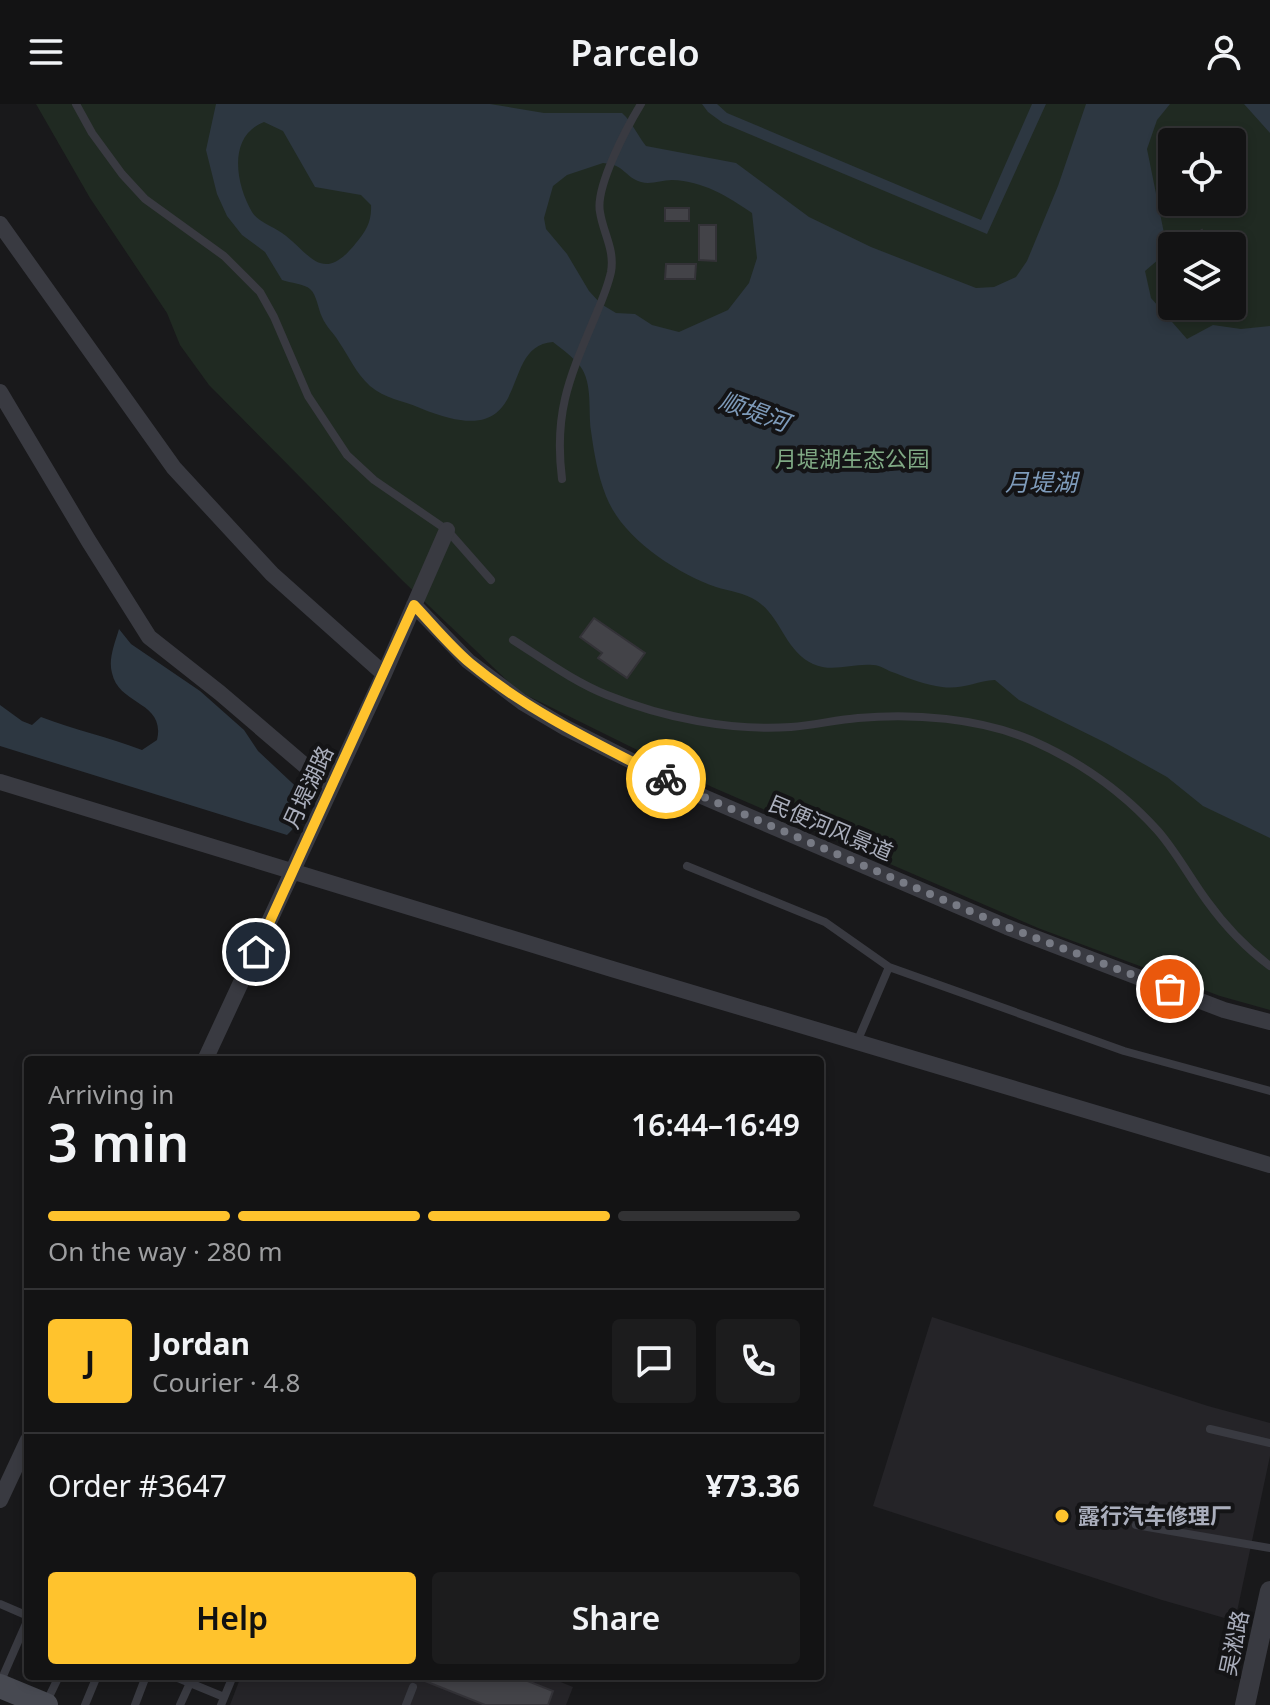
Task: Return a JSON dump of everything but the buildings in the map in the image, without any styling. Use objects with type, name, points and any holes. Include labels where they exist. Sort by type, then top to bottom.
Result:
[{"type":"main road","points":[[0,1684],[46,1705]]},
{"type":"street","points":[[0,224],[174,468],[272,574],[384,674]]},
{"type":"street","points":[[0,392],[149,637],[331,788]]},
{"type":"street","name":"月堤湖路","points":[[207,1056],[384,674],[447,530]]},
{"type":"street","name":"民便河风景道","points":[[414,605],[468,661],[522,702],[566,728],[699,795],[1007,927],[1224,1010],[1270,1022]]},
{"type":"street","points":[[0,782],[1270,1165]]},
{"type":"street","points":[[0,1500],[24,1449]]},
{"type":"street","name":"吴淞路","points":[[1245,1705],[1265,1636],[1270,1591]]},
{"type":"lane","points":[[76,104],[92,133],[145,199],[224,256],[260,292],[279,327],[308,396],[347,455],[374,480],[447,530],[474,557],[491,580]]},
{"type":"lane","points":[[562,479],[559,428],[568,383],[611,271],[612,255],[600,212],[602,184],[640,106]]},
{"type":"lane","points":[[513,640],[605,695],[655,712],[755,727],[791,727],[898,716],[942,719],[994,727],[1030,740],[1069,759],[1123,796],[1159,832],[1228,928],[1270,966]]},
{"type":"lane","points":[[687,866],[825,922],[889,967],[1124,1051],[1270,1091]]},
{"type":"lane","points":[[857,1042],[889,967]]},
{"type":"lane","points":[[1210,1429],[1270,1443]]},
{"type":"lane","points":[[1136,1525],[1270,1548]]},
{"type":"lane","points":[[0,1604],[24,1615]]},
{"type":"lane","points":[[0,1684],[24,1627]]},
{"type":"lane","points":[[46,1705],[57,1680]]},
{"type":"lane","points":[[85,1705],[95,1680]]},
{"type":"lane","points":[[135,1705],[144,1680]]},
{"type":"lane","points":[[183,1680],[223,1701],[231,1680]]},
{"type":"lane","points":[[180,1705],[190,1683]]},
{"type":"lane","points":[[406,1705],[413,1687]]},
{"type":"shaded area","points":[[932,1317],[1270,1423],[1270,1456],[1235,1621],[873,1506]]},
{"type":"shaded area","points":[[239,1680],[556,1680],[573,1687],[566,1705],[230,1705]]},
{"type":"green space","name":"月堤湖生态公园","points":[[36,104],[1270,104],[1270,1010],[1220,996],[1038,928],[712,787],[518,691],[403,581],[209,385],[180,345],[167,313],[90,198]]},
{"type":"water","name":"月堤湖","points":[[216,104],[490,104],[544,113],[622,113],[646,146],[736,163],[809,217],[871,247],[976,288],[994,287],[1016,277],[1027,261],[1058,186],[1086,104],[1170,104],[1157,120],[1147,149],[1158,216],[1164,232],[1158,232],[1158,260],[1145,271],[1151,298],[1158,306],[1158,320],[1170,320],[1187,339],[1213,325],[1241,329],[1270,326],[1270,838],[1203,806],[1167,777],[1019,700],[995,680],[942,687],[918,682],[876,665],[828,668],[813,664],[796,651],[772,616],[757,601],[684,573],[652,552],[624,526],[606,496],[599,472],[584,373],[574,359],[553,342],[535,348],[524,361],[499,410],[483,419],[458,420],[382,394],[360,375],[326,324],[310,289],[282,280],[265,252],[242,235],[227,216],[217,194],[206,150]],"holes":[[[264,122],[283,131],[315,187],[361,195],[371,205],[363,234],[344,256],[334,262],[317,262],[282,233],[258,219],[246,200],[238,161],[245,138]],[[603,163],[616,166],[641,182],[672,180],[704,186],[752,213],[757,258],[749,283],[728,310],[679,332],[652,325],[635,314],[616,313],[601,304],[589,291],[567,254],[546,229],[544,218],[553,186],[567,175]]]},
{"type":"water","points":[[702,104],[717,104],[727,113],[981,220],[1032,104],[1046,104],[987,234],[723,123]]},
{"type":"water","points":[[1244,104],[1270,104],[1270,133]]},
{"type":"water","points":[[119,629],[131,644],[200,691],[244,730],[258,751],[306,796],[301,818],[287,835],[0,746],[0,705],[32,725],[41,717],[142,750],[157,740],[155,718],[149,710],[123,692],[112,673],[111,657]]},
{"type":"way so far","points":[[666,779],[1007,927],[1170,989]]},
{"type":"place","name":"露行汽车修理厂","points":[[1062,1516]]},
{"type":"route","points":[[256,952],[414,605],[468,661],[522,702],[666,779]]},
{"type":"water label","name":"顺堤河","points":[[754,412]]}]
